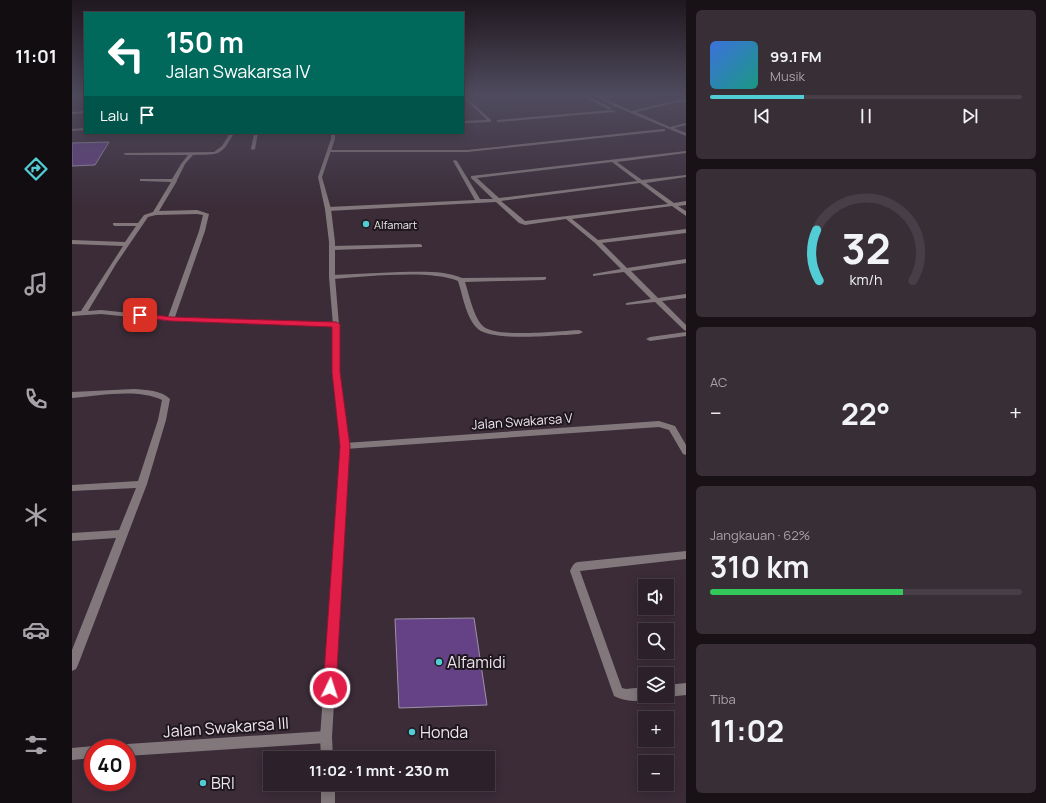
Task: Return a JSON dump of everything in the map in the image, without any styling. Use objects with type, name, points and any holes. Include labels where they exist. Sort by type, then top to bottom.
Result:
[{"type":"street","points":[[329,151],[467,151],[648,131]]},
{"type":"street","points":[[126,154],[211,154],[218,152],[224,147],[231,134]]},
{"type":"street","points":[[253,149],[256,134]]},
{"type":"street","points":[[327,751],[326,737],[345,446],[336,372],[336,324],[332,277],[332,248],[328,210],[323,195],[320,177],[329,151],[333,134]]},
{"type":"street","points":[[686,152],[473,177],[496,200],[523,223],[686,203]]},
{"type":"street","points":[[155,213],[183,164],[191,154]]},
{"type":"street","points":[[455,161],[478,201]]},
{"type":"street","points":[[614,161],[686,214]]},
{"type":"street","points":[[328,210],[496,200],[686,176]]},
{"type":"street","points":[[142,180],[174,180]]},
{"type":"street","points":[[83,313],[112,264],[146,216],[155,213],[197,212],[206,214],[202,231],[171,319]]},
{"type":"street","points":[[568,218],[597,242],[686,329]]},
{"type":"street","points":[[115,224],[141,225]]},
{"type":"street","points":[[597,242],[686,231]]},
{"type":"street","points":[[72,242],[127,244]]},
{"type":"street","points":[[332,248],[420,246]]},
{"type":"street","points":[[595,275],[686,260]]},
{"type":"street","points":[[332,277],[414,273],[452,276],[461,280],[544,278]]},
{"type":"street","points":[[461,280],[472,312],[479,325],[486,332],[503,334],[579,332]]},
{"type":"street","points":[[628,304],[686,296]]},
{"type":"street","points":[[72,314],[101,312],[171,319],[336,324]]},
{"type":"street","points":[[650,339],[686,334]]},
{"type":"street","points":[[72,395],[144,391],[160,395],[166,399],[162,420],[142,484],[72,665]]},
{"type":"street","name":"Jalan Swakarsa V","points":[[345,446],[659,424],[672,428],[686,452]]},
{"type":"street","points":[[72,488],[142,484]]},
{"type":"street","points":[[72,537],[122,534]]},
{"type":"street","points":[[638,694],[626,695],[618,692],[575,571],[578,566],[686,555]]},
{"type":"street","points":[[674,690],[686,689]]},
{"type":"street","name":"Jalan Swakarsa III","points":[[136,749],[326,737]]},
{"type":"street","points":[[72,754],[84,753]]},
{"type":"street","points":[[328,791],[328,803]]},
{"type":"building","points":[[109,142],[95,165],[72,166],[72,143]]},
{"type":"building","name":"Alfamidi","points":[[474,618],[487,705],[399,708],[395,619]]},
{"type":"place","name":"Alfamart","points":[[366,224]]},
{"type":"place","name":"Alfamidi","points":[[439,662]]},
{"type":"place","name":"Honda","points":[[412,732]]},
{"type":"place","name":"BRI","points":[[203,783]]},
{"type":"route","points":[[140,315],[171,319],[336,324],[336,372],[345,446],[330,688]]}]
